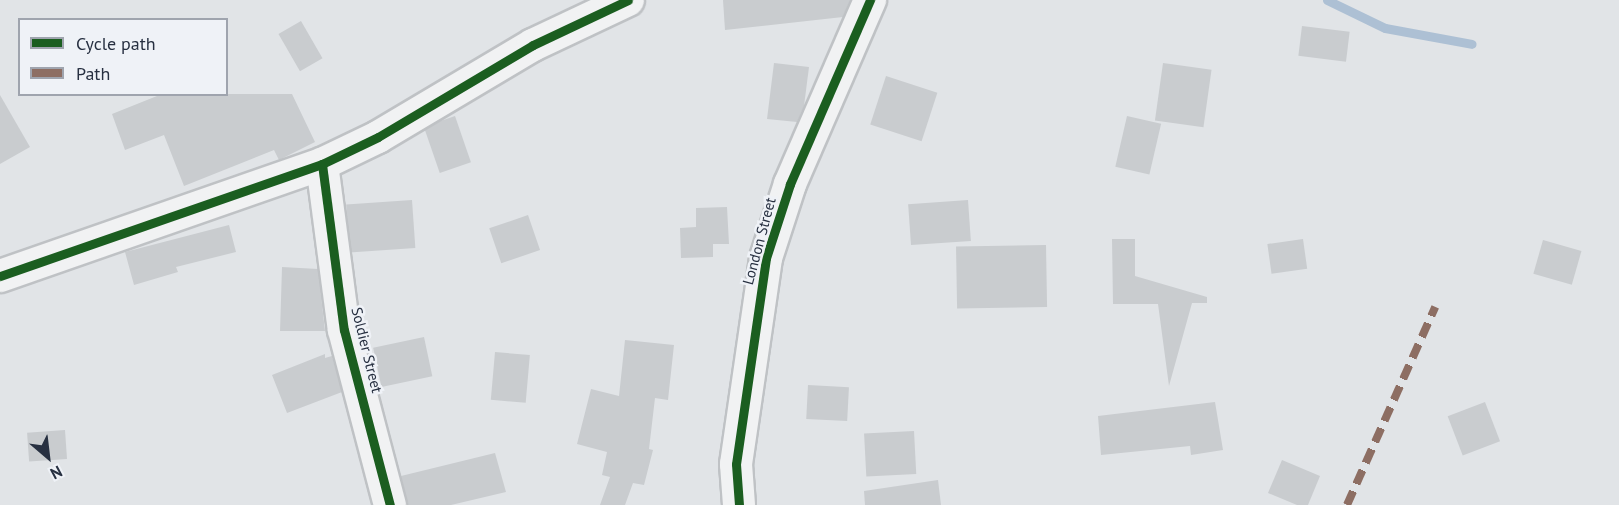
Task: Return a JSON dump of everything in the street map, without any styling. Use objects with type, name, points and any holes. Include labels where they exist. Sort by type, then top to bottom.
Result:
[{"type":"street","points":[[0,276],[322,164],[378,137],[533,45],[628,0]]},
{"type":"street","name":"London Street","points":[[739,505],[737,453],[766,258],[790,184],[870,0]]},
{"type":"street","name":"Soldier Street","points":[[322,164],[344,330],[390,505]]},
{"type":"building","points":[[723,0],[850,0],[843,17],[725,30]]},
{"type":"building","points":[[301,21],[322,58],[300,71],[278,34]]},
{"type":"building","points":[[1302,26],[1350,32],[1346,62],[1298,56]]},
{"type":"building","points":[[774,63],[809,67],[804,106],[797,122],[767,119]]},
{"type":"building","points":[[1163,63],[1212,70],[1203,127],[1155,120]]},
{"type":"building","points":[[886,76],[937,93],[922,141],[870,125]]},
{"type":"building","points":[[292,94],[315,142],[279,160],[274,150],[184,186],[164,135],[125,150],[112,114],[157,96]]},
{"type":"building","points":[[0,95],[30,147],[0,164]]},
{"type":"building","points":[[455,116],[471,162],[440,173],[424,127]]},
{"type":"building","points":[[1127,116],[1161,124],[1149,175],[1115,167]]},
{"type":"building","points":[[412,200],[415,248],[350,252],[346,205]]},
{"type":"building","points":[[968,200],[971,241],[911,245],[908,204]]},
{"type":"building","points":[[727,207],[729,244],[713,244],[713,257],[681,258],[680,228],[696,227],[696,208]]},
{"type":"building","points":[[528,215],[540,250],[501,263],[489,228]]},
{"type":"building","points":[[229,225],[236,252],[176,267],[178,272],[134,285],[125,252]]},
{"type":"building","points":[[1112,239],[1135,239],[1135,276],[1207,297],[1207,303],[1192,303],[1169,386],[1158,304],[1113,304]]},
{"type":"building","points":[[1303,239],[1307,269],[1272,274],[1267,244]]},
{"type":"building","points":[[1543,240],[1581,251],[1572,285],[1533,274]]},
{"type":"building","points":[[1046,245],[1047,307],[957,309],[956,247]]},
{"type":"building","points":[[282,267],[318,269],[325,331],[280,331]]},
{"type":"building","points":[[424,337],[432,376],[381,387],[373,348]]},
{"type":"building","points":[[625,340],[674,345],[668,400],[655,398],[649,449],[653,450],[644,485],[633,483],[625,505],[600,505],[610,477],[602,475],[607,452],[577,444],[591,389],[619,396]]},
{"type":"building","points":[[495,352],[530,355],[526,403],[491,400]]},
{"type":"building","points":[[325,354],[325,358],[332,356],[342,392],[287,413],[272,375]]},
{"type":"building","points":[[808,385],[849,387],[847,421],[806,419]]},
{"type":"building","points":[[1215,402],[1223,450],[1191,455],[1190,446],[1101,455],[1098,416]]},
{"type":"building","points":[[1485,402],[1500,441],[1463,456],[1448,416]]},
{"type":"building","points":[[65,430],[67,459],[29,462],[27,433]]},
{"type":"building","points":[[914,431],[916,474],[866,477],[864,434]]},
{"type":"building","points":[[495,453],[506,492],[451,505],[408,505],[401,476]]},
{"type":"building","points":[[1282,460],[1320,476],[1308,505],[1297,505],[1268,493]]},
{"type":"building","points":[[938,480],[941,505],[865,505],[864,491]]},
{"type":"waterway","points":[[1327,0],[1385,28],[1472,44]]},
{"type":"marked path","points":[[1347,505],[1435,307]]},
{"type":"cycle path","points":[[0,276],[322,164],[378,137],[533,45],[628,0]]},
{"type":"cycle path","points":[[739,505],[736,464],[766,258],[790,184],[870,0]]},
{"type":"cycle path","points":[[322,164],[344,330],[390,505]]}]
